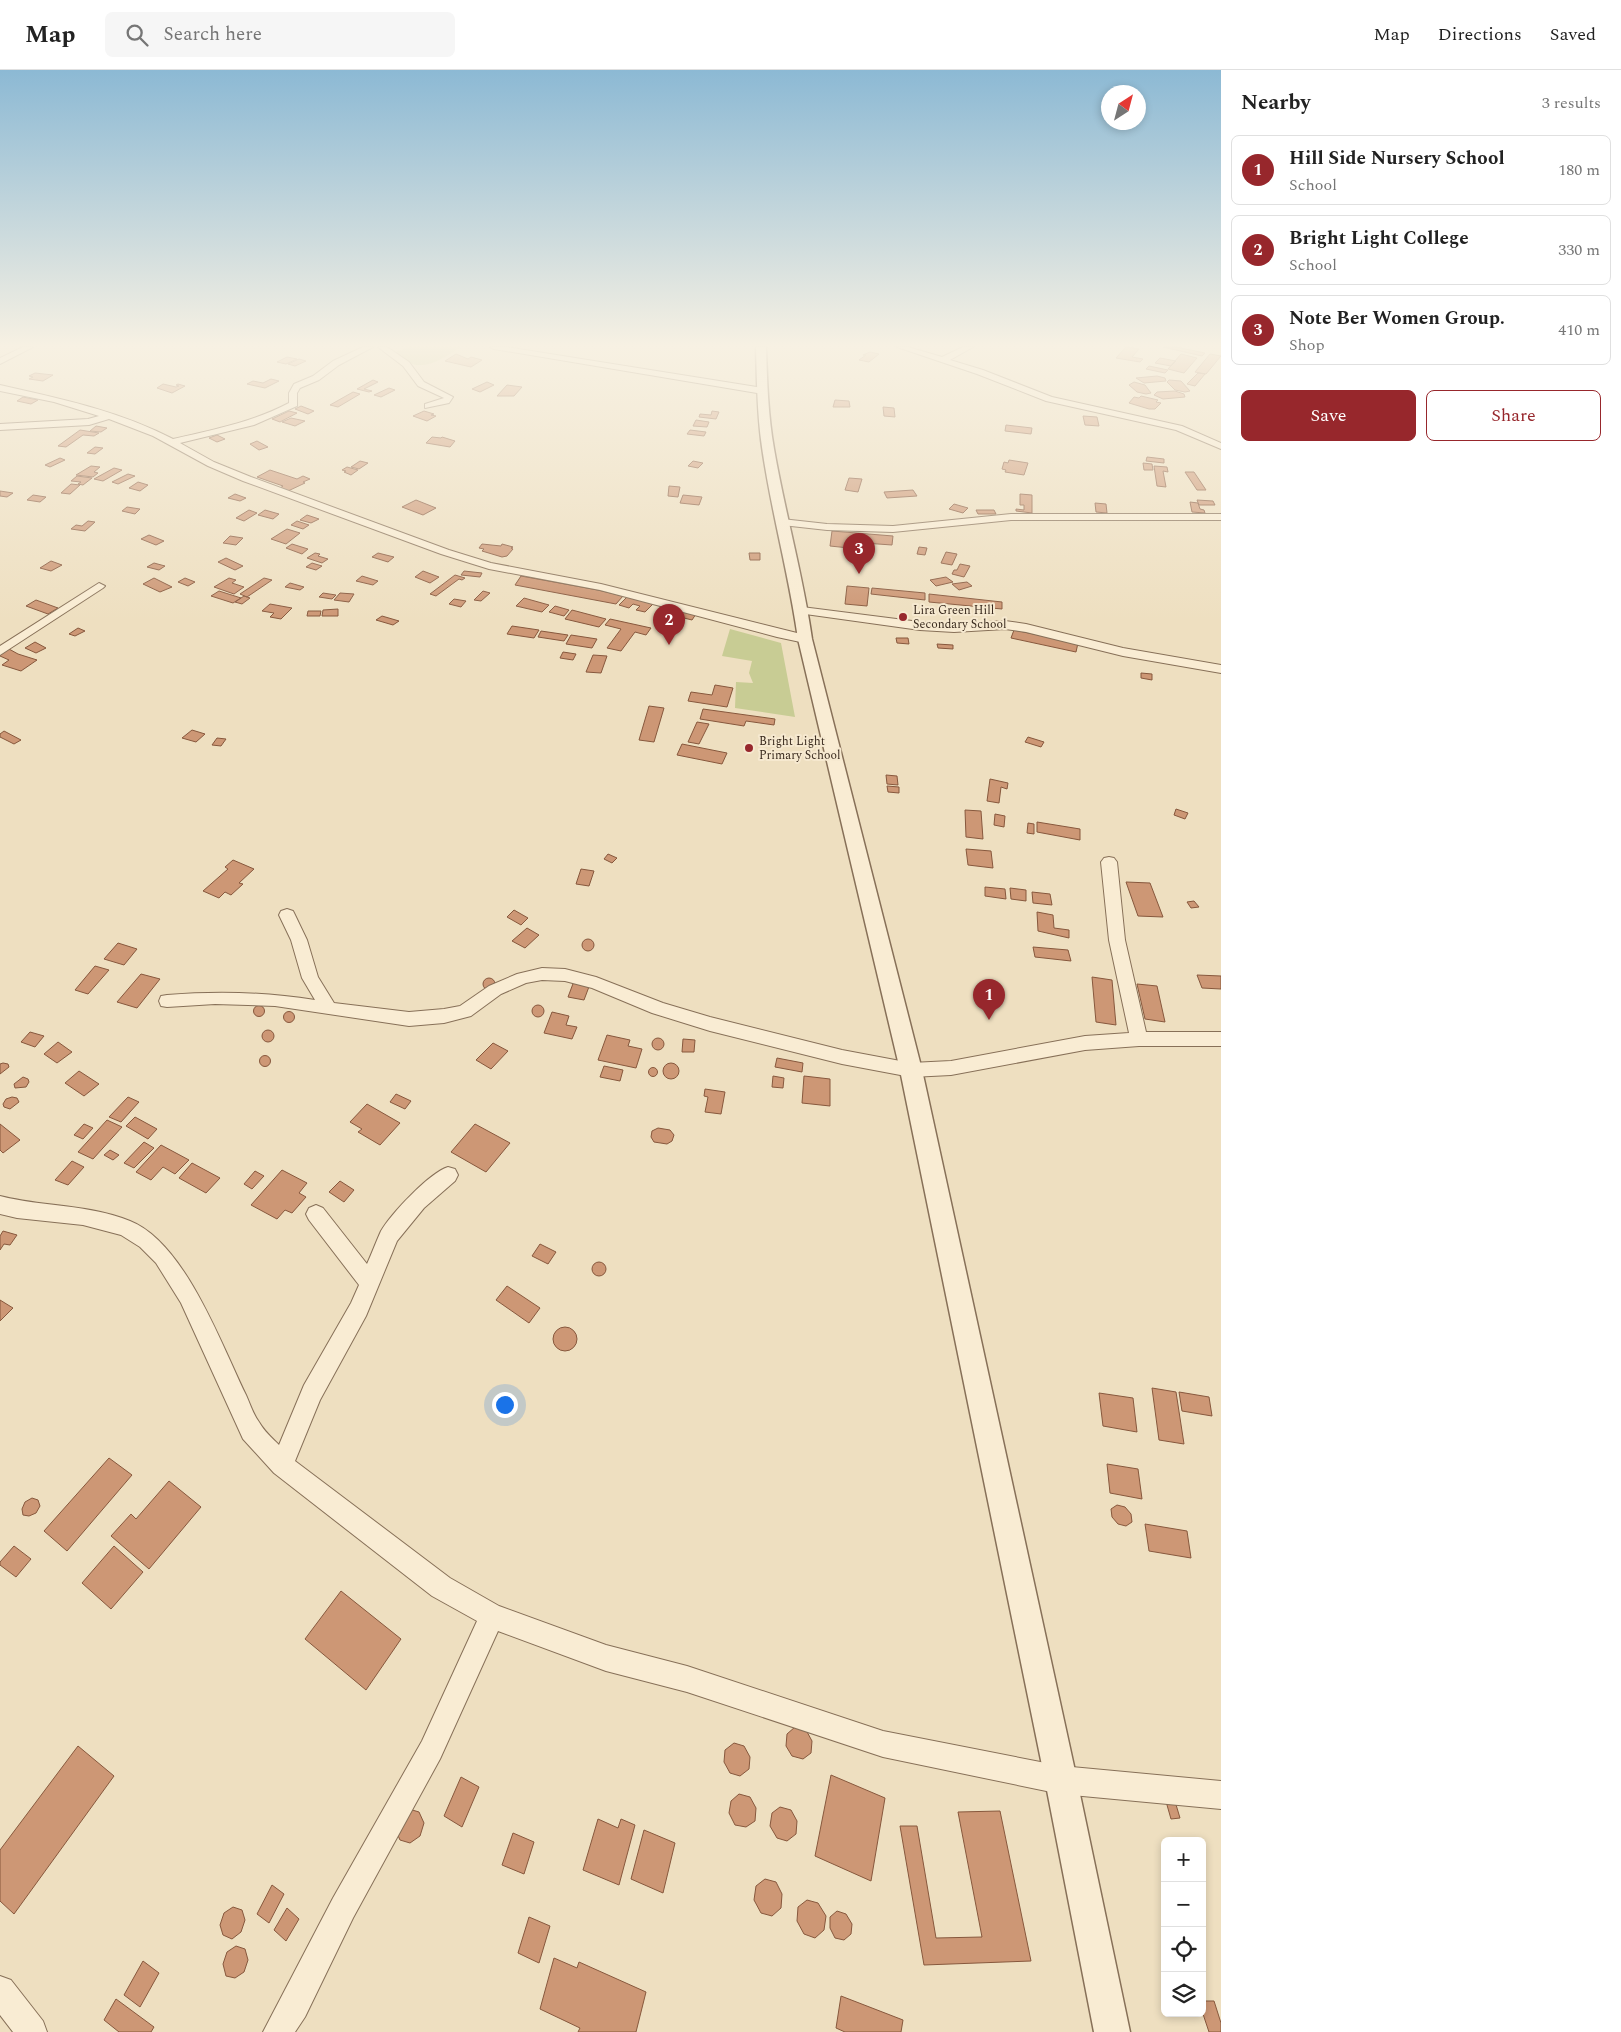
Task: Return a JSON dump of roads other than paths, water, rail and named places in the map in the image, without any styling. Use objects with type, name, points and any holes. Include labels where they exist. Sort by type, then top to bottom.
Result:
[{"type":"street","points":[[165,439],[211,464],[247,479],[445,552],[489,566],[601,587],[805,639]]},
{"type":"street","points":[[173,442],[186,439]]},
{"type":"street","points":[[767,439],[782,522],[802,612],[805,639],[910,1070],[1061,1780],[1112,2032]]},
{"type":"street","points":[[1204,439],[1221,446]]},
{"type":"street","points":[[782,522],[827,527],[884,529],[1011,517],[1221,517]]},
{"type":"street","points":[[0,652],[99,586]]},
{"type":"street","points":[[802,612],[920,626],[954,628],[1005,625],[1026,628],[1131,653],[1221,669]]},
{"type":"street","points":[[1109,862],[1117,940],[1139,1039]]},
{"type":"street","points":[[287,915],[299,940],[310,978],[329,1009]]},
{"type":"street","points":[[167,1001],[215,998],[275,1000],[409,1019],[444,1016],[465,1011],[494,990],[523,978],[542,974],[565,974],[596,983],[658,1008],[710,1024],[842,1057],[910,1070],[951,1068],[1085,1043],[1139,1039],[1221,1040]]},
{"type":"street","points":[[282,1465],[312,1393],[359,1309],[389,1236],[417,1202],[448,1175]]},
{"type":"street","points":[[0,1205],[17,1209],[83,1216],[126,1228],[147,1241],[163,1257],[188,1296],[251,1431],[282,1465],[440,1587],[492,1616],[606,1658],[687,1679],[883,1744],[1061,1780],[1221,1795]]},
{"type":"street","points":[[316,1214],[370,1283]]},
{"type":"street","points":[[278,2032],[294,2006],[343,1908],[431,1750],[492,1616]]},
{"type":"street","points":[[0,1991],[32,2032]]},
{"type":"place","name":"Note Ber Women Group.","points":[[859,574]]},
{"type":"place","name":"Lira Green Hill Secondary School","points":[[903,617]]},
{"type":"place","name":"Bright Light College","points":[[669,645]]},
{"type":"place","name":"Bright Light Primary School","points":[[749,748]]},
{"type":"place","name":"Hill Side Nursery School","points":[[989,1020]]}]
